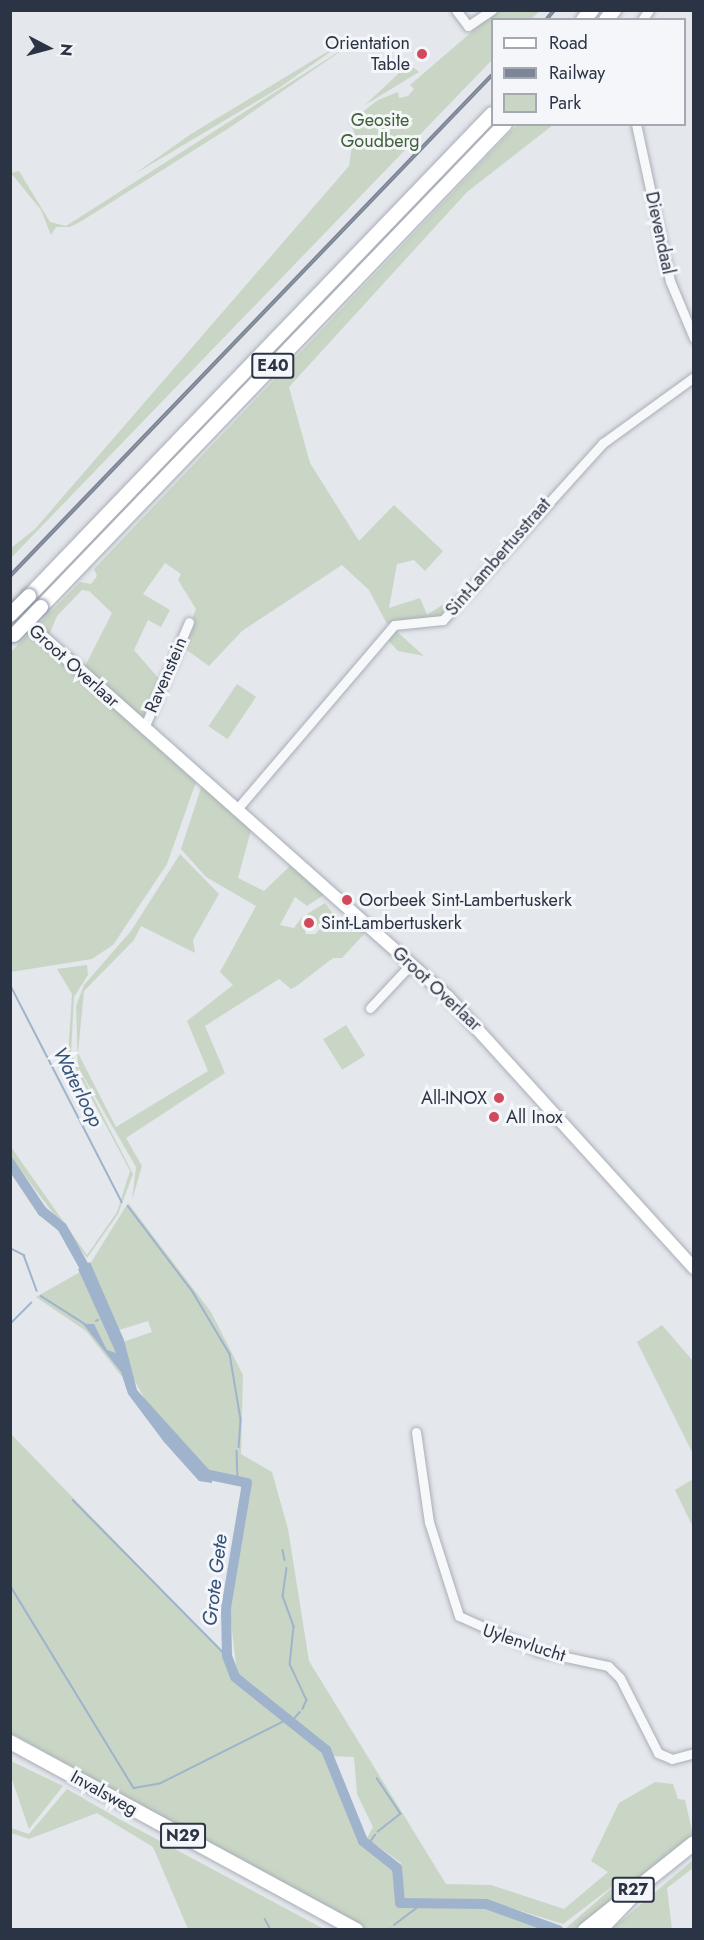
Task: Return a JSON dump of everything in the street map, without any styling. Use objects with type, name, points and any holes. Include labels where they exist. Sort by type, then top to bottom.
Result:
[{"type":"highway","name":"E40","points":[[14,613],[491,115]]},
{"type":"highway","name":"E40","points":[[12,636],[503,126]]},
{"type":"highway","name":"Invalsweg","points":[[10,1742],[356,1929]]},
{"type":"highway","name":"Invalsweg","points":[[10,1752],[340,1929]]},
{"type":"highway","name":"R27","points":[[585,1929],[693,1842]]},
{"type":"main road","name":"Groot Overlaar","points":[[14,613],[411,964],[474,1023],[693,1268]]},
{"type":"main road","name":"R27","points":[[601,1929],[693,1850]]},
{"type":"street","points":[[456,10],[468,26],[492,10]]},
{"type":"street","name":"Dievendaal","points":[[636,126],[670,281],[693,338]]},
{"type":"street","name":"Sint-Lambertusstraat","points":[[237,809],[394,625],[443,620],[603,443],[693,377]]},
{"type":"street","name":"Ravenstein","points":[[144,728],[189,622]]},
{"type":"street","points":[[370,1008],[411,964]]},
{"type":"street","name":"Uylenvlucht","points":[[416,1432],[429,1522],[459,1616],[538,1651],[608,1666],[620,1678],[658,1753],[672,1759],[693,1753]]},
{"type":"green space","name":"Geosite Goudberg","points":[[496,11],[540,11],[532,18],[491,18],[491,61],[11,558],[11,548],[35,529],[349,166],[354,131],[348,123],[378,100],[398,92],[399,98],[408,96],[414,89],[410,85]]},
{"type":"green space","points":[[350,38],[279,88],[133,175],[191,134]]},
{"type":"green space","points":[[357,40],[229,128],[80,222],[70,227],[56,227],[51,235],[41,210],[11,173],[19,171],[50,222],[66,226]]},
{"type":"green space","points":[[408,63],[419,72],[365,105],[396,76]]},
{"type":"green space","points":[[516,126],[552,126],[467,192],[289,387],[310,463],[359,541],[394,505],[443,551],[425,571],[414,560],[397,564],[389,608],[420,598],[427,615],[472,585],[443,618],[387,624],[369,590],[342,565],[242,631],[209,666],[181,646],[196,609],[178,580],[181,574],[165,563],[143,594],[170,610],[161,627],[148,620],[134,650],[160,680],[145,721],[84,668],[112,613],[89,591],[82,590],[57,616],[49,635],[38,625],[80,582],[91,584],[97,576],[94,569]]},
{"type":"green space","points":[[394,629],[424,656],[398,651],[388,640]]},
{"type":"green space","points":[[29,633],[196,782],[167,864],[113,945],[92,959],[11,972],[11,652]]},
{"type":"green space","points":[[237,684],[256,697],[228,739],[208,726]]},
{"type":"green space","points":[[202,785],[251,830],[238,878],[264,891],[291,865],[325,894],[307,906],[295,897],[280,925],[294,928],[302,917],[306,934],[315,934],[320,929],[307,914],[325,903],[342,926],[352,918],[365,933],[342,958],[333,958],[298,985],[291,989],[279,979],[205,1026],[225,1073],[126,1138],[142,1166],[132,1200],[136,1167],[78,1067],[76,1006],[84,985],[131,931],[180,854],[219,894],[193,940],[195,953],[141,926],[134,940],[84,991],[78,1053],[116,1127],[208,1071],[187,1021],[233,985],[220,972],[256,906],[206,877],[181,849]]},
{"type":"green space","points":[[87,965],[88,975],[74,997],[71,1054],[133,1174],[118,1214],[87,1258],[10,1156],[11,1147],[87,1255],[117,1212],[130,1171],[68,1054],[72,994],[57,969]]},
{"type":"green space","points":[[346,1025],[365,1056],[342,1070],[323,1039]]},
{"type":"green space","points":[[128,1203],[211,1312],[243,1375],[241,1454],[272,1472],[288,1529],[309,1661],[446,1884],[491,1885],[564,1909],[608,1872],[591,1861],[619,1803],[655,1782],[673,1784],[678,1799],[685,1800],[693,1835],[576,1929],[565,1929],[621,1880],[563,1924],[482,1899],[402,1900],[401,1863],[367,1838],[373,1827],[357,1794],[354,1757],[332,1756],[329,1747],[237,1672],[230,1614],[252,1483],[245,1477],[205,1475],[152,1412],[133,1378],[123,1342],[152,1332],[148,1321],[119,1330],[90,1264]]},
{"type":"green space","points":[[80,1272],[111,1333],[123,1378],[86,1331],[36,1297]]},
{"type":"green space","points":[[662,1325],[693,1361],[693,1454],[637,1342]]},
{"type":"green space","points":[[11,1434],[223,1652],[233,1679],[323,1751],[362,1845],[393,1867],[396,1906],[488,1907],[548,1929],[363,1929],[11,1733]]},
{"type":"green space","points":[[693,1479],[693,1527],[675,1490]]},
{"type":"green space","points":[[11,1761],[63,1786],[29,1829],[11,1777]]},
{"type":"green space","points":[[67,1789],[324,1929],[188,1929],[153,1847],[97,1813],[29,1839],[11,1833],[11,1828],[29,1834]]},
{"type":"green space","points":[[693,1860],[693,1868],[667,1888],[672,1929],[612,1929]]},
{"type":"water","points":[[90,1262],[124,1340],[137,1390],[212,1473],[212,1483],[199,1481],[164,1442],[128,1394],[121,1372],[83,1324],[94,1324],[107,1350],[116,1353],[78,1269]]},
{"type":"waterway","name":"Waterloop","points":[[10,984],[122,1202]]},
{"type":"waterway","name":"Grote Gete","points":[[10,1163],[42,1211],[62,1227],[90,1277]]},
{"type":"waterway","points":[[128,1206],[193,1292],[230,1354],[241,1420],[239,1447]]},
{"type":"waterway","points":[[10,1248],[24,1255],[37,1291]]},
{"type":"waterway","points":[[41,1296],[85,1324]]},
{"type":"waterway","points":[[10,1324],[31,1303]]},
{"type":"waterway","points":[[237,1451],[238,1480]]},
{"type":"waterway","name":"Grote Gete","points":[[200,1473],[247,1483],[226,1609],[227,1656],[235,1677],[326,1750],[363,1841],[397,1868],[400,1903],[486,1904],[558,1930]]},
{"type":"waterway","points":[[73,1500],[227,1656]]},
{"type":"waterway","points":[[283,1550],[285,1560]]},
{"type":"waterway","points":[[287,1568],[283,1596],[294,1627],[290,1664],[307,1700],[303,1709]]},
{"type":"waterway","points":[[10,1585],[134,1788],[161,1783],[288,1719]]},
{"type":"waterway","points":[[291,1722],[300,1712]]},
{"type":"waterway","points":[[377,1778],[401,1814],[378,1832]]},
{"type":"waterway","points":[[368,1845],[375,1835]]},
{"type":"waterway","points":[[394,1925],[422,1904]]},
{"type":"waterway","points":[[265,1919],[271,1930]]},
{"type":"railway","points":[[548,18],[554,10]]},
{"type":"railway","points":[[10,576],[491,76]]},
{"type":"place","name":"Orientation Table","points":[[422,54]]},
{"type":"place","name":"Oorbeek Sint-Lambertuskerk","points":[[347,900]]},
{"type":"place","name":"Sint-Lambertuskerk","points":[[309,923]]},
{"type":"place","name":"All-INOX","points":[[499,1098]]},
{"type":"place","name":"All Inox","points":[[494,1117]]}]
